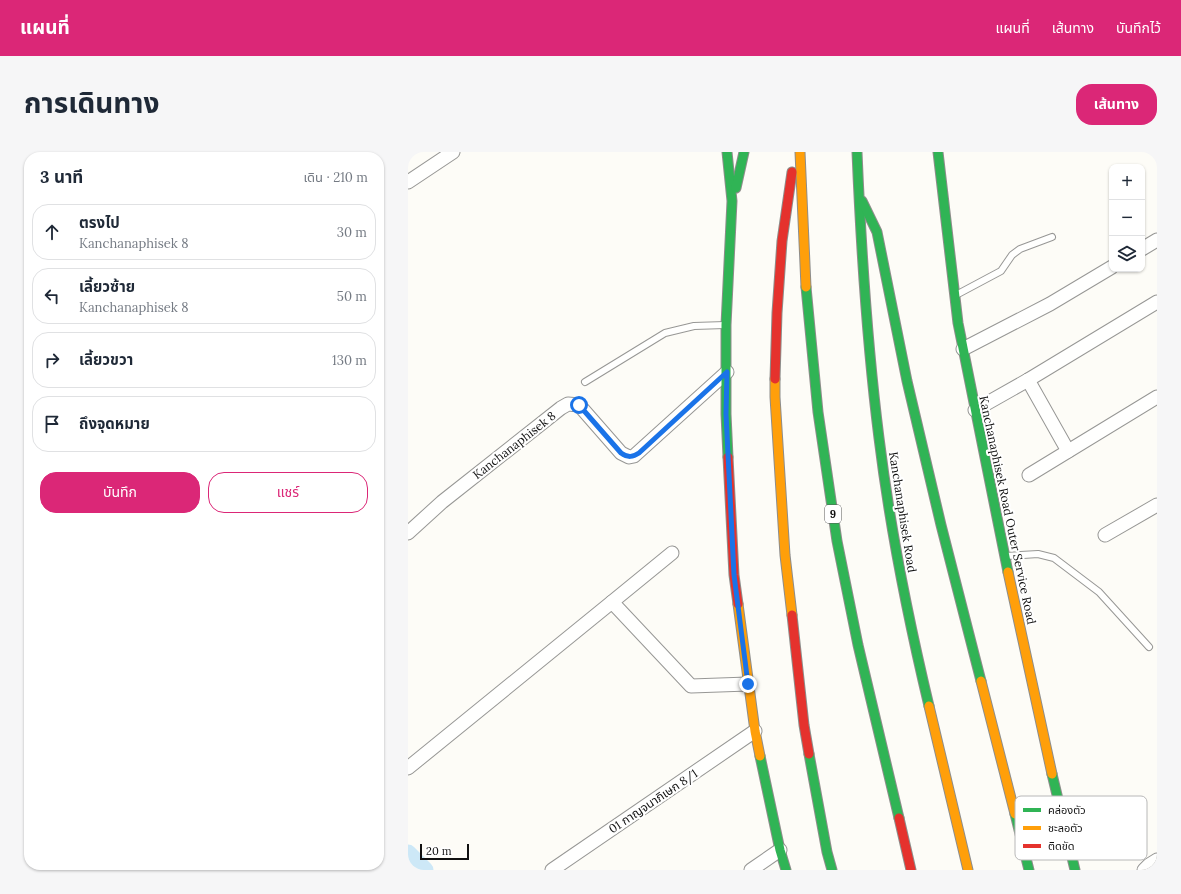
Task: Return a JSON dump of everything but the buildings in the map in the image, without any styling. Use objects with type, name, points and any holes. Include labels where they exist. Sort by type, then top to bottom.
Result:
[{"type":"main road","points":[[727,152],[732,201],[726,325],[726,414],[734,575],[755,731],[780,850],[786,870]]},
{"type":"main road","points":[[732,201],[744,152]]},
{"type":"main road","points":[[795,152],[782,242],[777,313],[775,397],[785,555],[804,725],[827,852],[832,870]]},
{"type":"main road","name":"9","points":[[800,152],[809,314],[818,412],[837,541],[858,645],[911,870]]},
{"type":"main road","name":"Kanchanaphisek Road","points":[[858,152],[864,297],[874,408],[893,534],[913,637],[968,870]]},
{"type":"main road","name":"Kanchanaphisek Road Outer Service Road","points":[[938,152],[955,296],[963,349],[1005,556],[1057,796]]},
{"type":"main road","points":[[859,195],[878,232],[907,381],[941,525],[1015,815]]},
{"type":"main road","points":[[1026,860],[1029,870]]},
{"type":"main road","name":"Kanchanaphisek Road Outer Service Road","points":[[1072,860],[1075,870]]},
{"type":"street","points":[[408,182],[453,152]]},
{"type":"street","points":[[1145,247],[1157,240]]},
{"type":"street","points":[[963,349],[1050,304],[1109,269]]},
{"type":"street","points":[[975,410],[1028,380],[1157,302]]},
{"type":"street","name":"Kanchanaphisek 8","points":[[408,533],[442,502],[568,404],[579,405],[621,453],[629,457],[634,456],[727,372]]},
{"type":"street","points":[[1028,380],[1068,451]]},
{"type":"street","points":[[1029,475],[1157,397]]},
{"type":"street","points":[[1105,535],[1157,505]]},
{"type":"street","points":[[408,768],[672,553]]},
{"type":"street","points":[[612,602],[691,686],[748,684]]},
{"type":"street","name":"01 กาญจนาภิเษก 8/1","points":[[552,870],[755,731]]},
{"type":"street","points":[[751,870],[780,850]]},
{"type":"street","points":[[1144,870],[1157,860]]},
{"type":"lane","points":[[955,296],[1002,271],[1012,256],[1020,249],[1052,237]]},
{"type":"lane","points":[[585,382],[665,333],[694,326],[726,325]]},
{"type":"lane","points":[[1005,556],[1038,554],[1054,558],[1099,592],[1149,648]]},
{"type":"waterway","points":[[408,853],[425,870]]},
{"type":"traffic: fast","points":[[727,152],[732,201],[726,325],[726,414],[728,457]]},
{"type":"traffic: fast","points":[[736,188],[744,152]]},
{"type":"traffic: fast","points":[[857,152],[865,295],[871,367],[883,472],[900,573],[929,706]]},
{"type":"traffic: fast","points":[[938,152],[958,323],[1008,572]]},
{"type":"traffic: fast","points":[[862,201],[877,232],[907,381],[941,525],[981,681]]},
{"type":"traffic: fast","points":[[806,287],[818,412],[837,541],[858,645],[899,818]]},
{"type":"traffic: fast","points":[[809,754],[827,852],[832,870]]},
{"type":"traffic: fast","points":[[760,756],[780,850],[786,870]]},
{"type":"traffic: fast","points":[[1052,774],[1057,796]]},
{"type":"traffic: fast","points":[[1026,860],[1029,870]]},
{"type":"traffic: fast","points":[[1073,860],[1075,870]]},
{"type":"traffic: slow","points":[[800,152],[806,287]]},
{"type":"traffic: slow","points":[[775,379],[785,555],[792,615]]},
{"type":"traffic: slow","points":[[1008,572],[1052,774]]},
{"type":"traffic: slow","points":[[738,604],[755,731],[760,756]]},
{"type":"traffic: slow","points":[[981,681],[1015,814]]},
{"type":"traffic: slow","points":[[929,706],[968,870]]},
{"type":"traffic: jam","points":[[775,379],[777,313],[782,241],[792,172]]},
{"type":"traffic: jam","points":[[728,457],[734,575],[738,604]]},
{"type":"traffic: jam","points":[[792,615],[804,725],[809,754]]},
{"type":"traffic: jam","points":[[899,818],[911,870]]},
{"type":"route","points":[[579,405],[621,453],[629,457],[634,456],[727,372],[726,414],[734,575],[748,684]]}]
